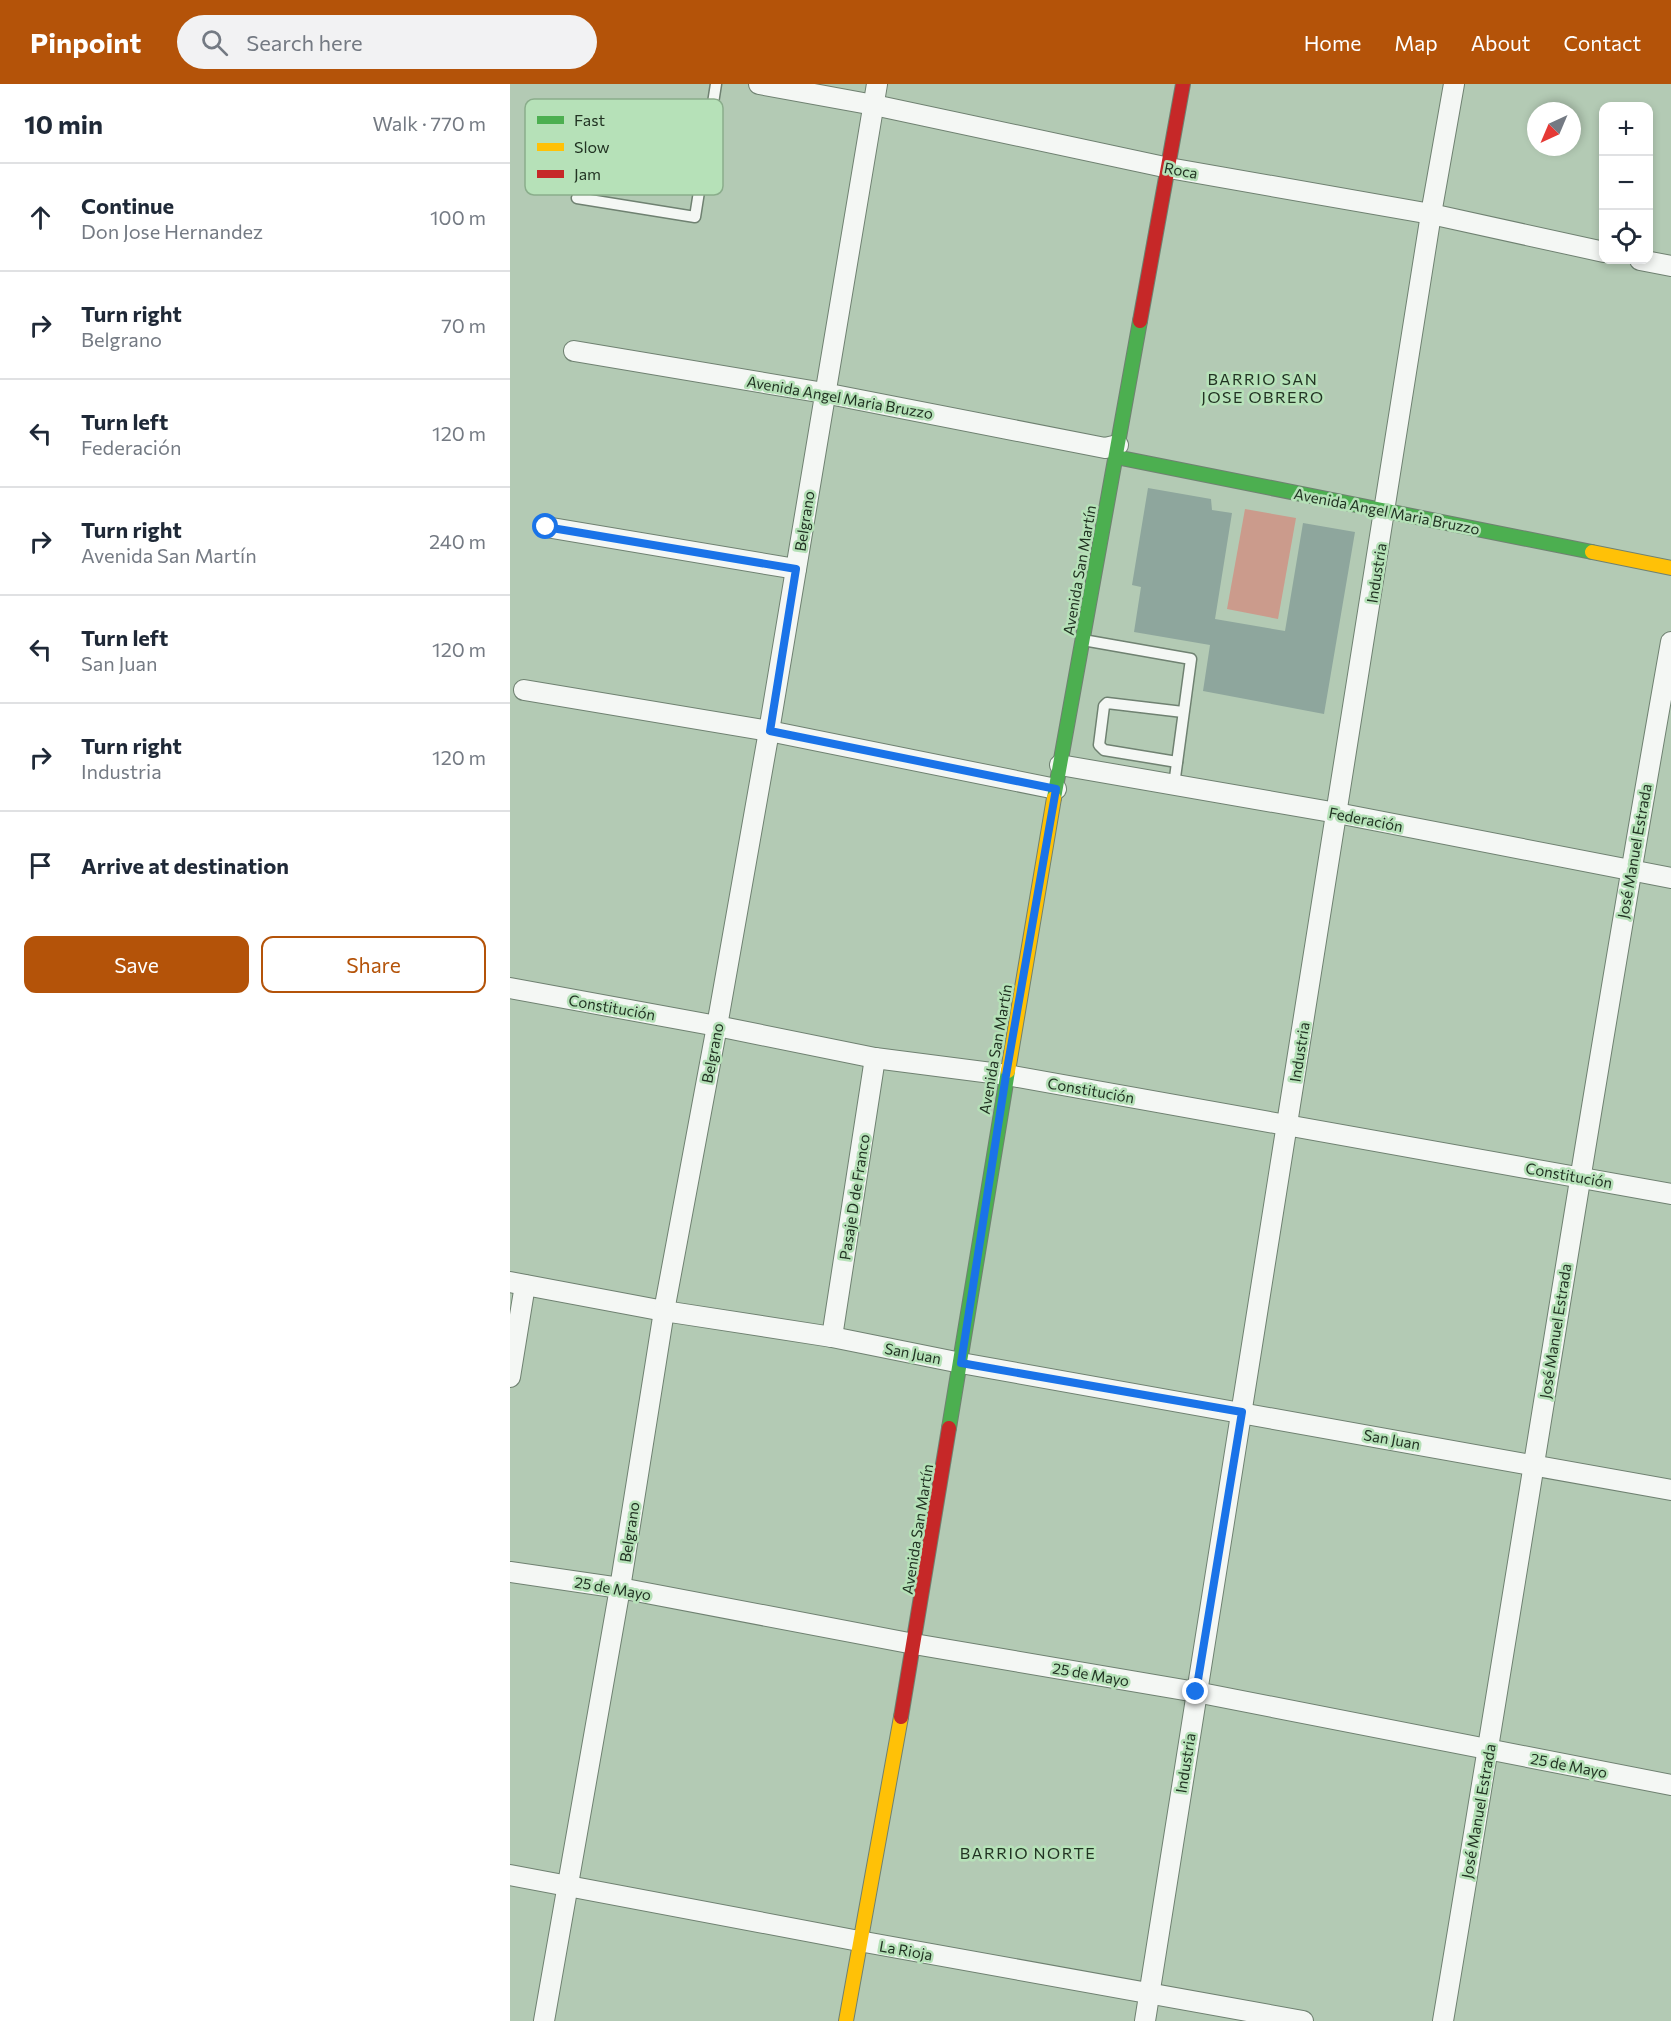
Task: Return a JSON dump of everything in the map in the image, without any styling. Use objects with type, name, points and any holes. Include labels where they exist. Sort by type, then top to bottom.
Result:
[{"type":"street","name":"Roca","points":[[759,84],[874,105],[1169,168],[1431,214],[1599,251]]},
{"type":"street","name":"Belgrano","points":[[544,2021],[620,1588],[664,1311],[770,731],[824,393],[877,84]]},
{"type":"street","name":"Avenida San Martín","points":[[846,2021],[915,1644],[1006,1075],[1083,640],[1113,450],[1169,168],[1183,84]]},
{"type":"street","name":"Industria","points":[[1144,2021],[1431,214],[1454,84]]},
{"type":"street","points":[[1653,262],[1671,266]]},
{"type":"street","name":"Avenida Angel Maria Bruzzo","points":[[574,351],[824,393],[1113,450],[1386,505],[1671,568]]},
{"type":"street","name":"Avenida Angel Maria Bruzzo","points":[[1386,505],[1671,556]]},
{"type":"street","points":[[546,527],[796,569]]},
{"type":"street","name":"José Manuel Estrada","points":[[1443,2021],[1630,870],[1671,642]]},
{"type":"street","points":[[524,690],[770,731],[1056,789]]},
{"type":"street","name":"Federación","points":[[1060,765],[1337,813],[1671,878]]},
{"type":"street","name":"Constitución","points":[[510,988],[875,1058],[1006,1075],[1671,1194]]},
{"type":"street","name":"Pasaje D de Franco","points":[[832,1337],[875,1058]]},
{"type":"street","points":[[510,1377],[517,1284]]},
{"type":"street","name":"San Juan","points":[[517,1284],[664,1311],[832,1337],[961,1363],[1671,1490]]},
{"type":"street","name":"25 de Mayo","points":[[510,1572],[620,1588],[915,1644],[1196,1692],[1671,1785]]},
{"type":"street","name":"La Rioja","points":[[510,1875],[1303,2021]]},
{"type":"lane","points":[[714,99],[716,84]]},
{"type":"lane","points":[[577,198],[696,217],[699,195]]},
{"type":"lane","points":[[1083,640],[1191,659],[1174,785]]},
{"type":"lane","points":[[1177,762],[1104,750],[1099,745],[1104,706],[1107,703],[1183,712]]},
{"type":"shaded area","points":[[1245,509],[1296,518],[1278,619],[1227,609]]},
{"type":"building","points":[[1148,488],[1211,499],[1212,510],[1232,513],[1215,619],[1285,631],[1303,523],[1355,532],[1324,714],[1203,691],[1210,645],[1134,632],[1141,587],[1132,585]]},
{"type":"traffic: fast","points":[[1054,798],[1140,321]]},
{"type":"traffic: fast","points":[[1116,457],[1592,552]]},
{"type":"traffic: fast","points":[[949,1428],[1008,1071]]},
{"type":"traffic: slow","points":[[1592,552],[1671,568]]},
{"type":"traffic: slow","points":[[1008,1071],[1054,798]]},
{"type":"traffic: slow","points":[[846,2021],[901,1717]]},
{"type":"traffic: jam","points":[[1140,321],[1183,84]]},
{"type":"traffic: jam","points":[[901,1717],[949,1428]]},
{"type":"district","name":"BARRIO SAN JOSE OBRERO","points":[[1263,387]]},
{"type":"district","name":"BARRIO NORTE","points":[[1028,1852]]},
{"type":"route","points":[[546,527],[796,569],[770,731],[1056,789],[1006,1075],[961,1363],[1242,1412],[1196,1692]]}]
